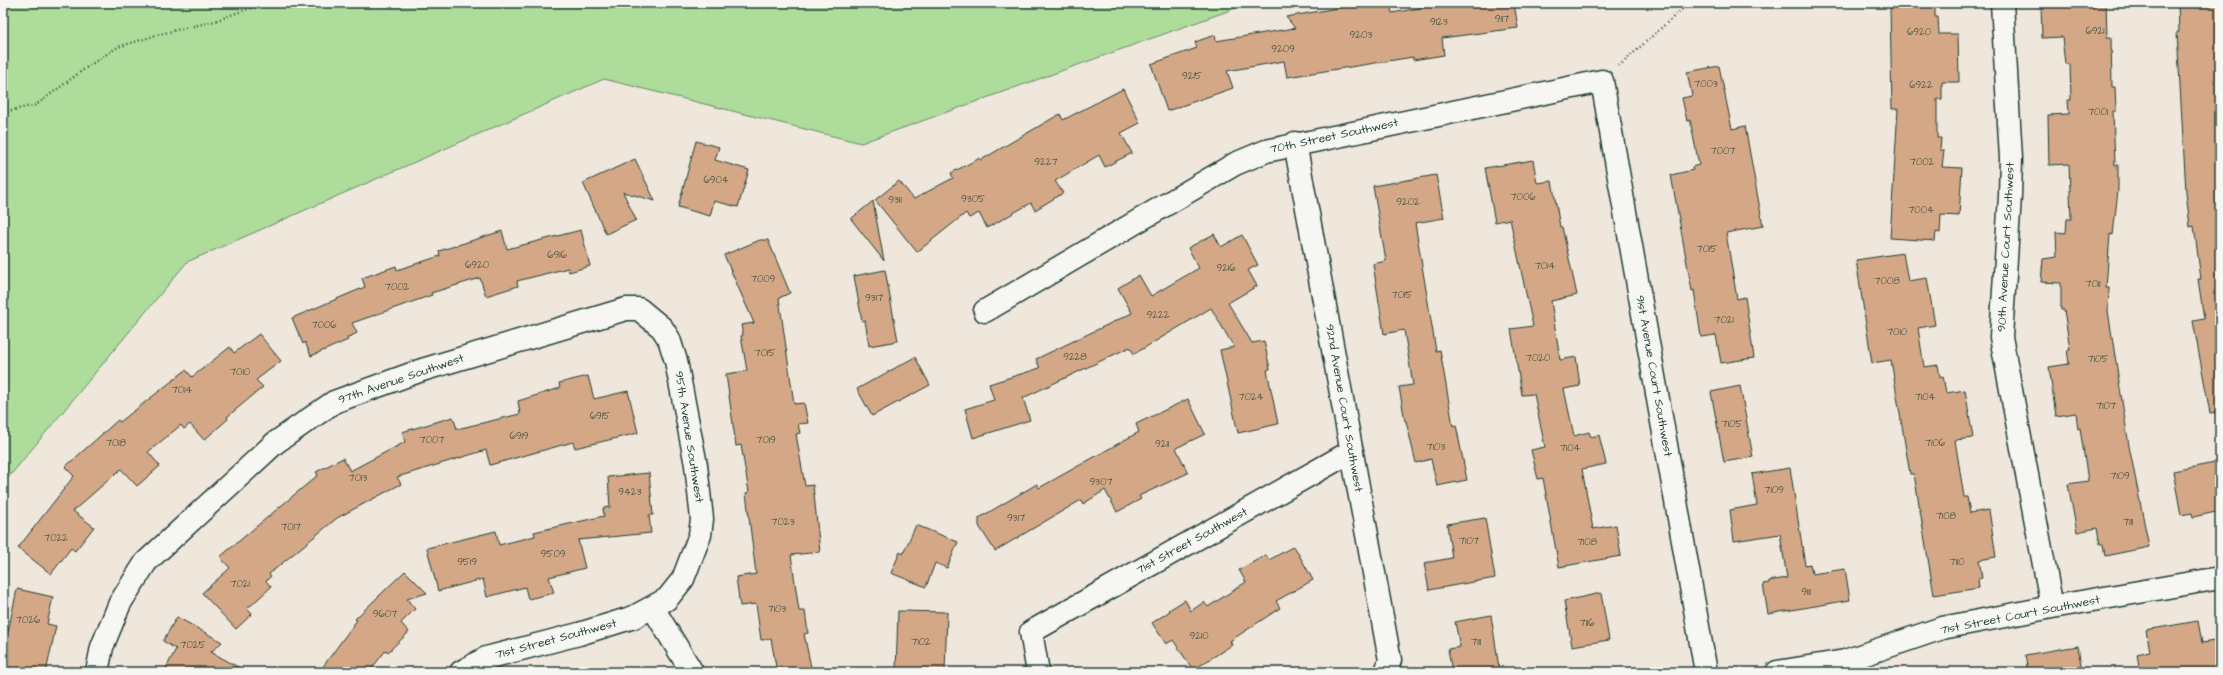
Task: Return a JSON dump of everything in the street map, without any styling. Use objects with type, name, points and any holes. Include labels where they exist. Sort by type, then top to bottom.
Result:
[{"type":"street","name":"90th Avenue Court Southwest","points":[[2002,3],[2010,165],[2006,274],[2001,337],[2052,607]]},
{"type":"street","name":"70th Street Southwest","points":[[985,311],[1235,164],[1266,151],[1295,143],[1602,81]]},
{"type":"street","name":"91st Avenue Court Southwest","points":[[1602,81],[1706,672]]},
{"type":"street","name":"92nd Avenue Court Southwest","points":[[1295,143],[1390,660],[1386,672]]},
{"type":"street","name":"97th Avenue Southwest","points":[[97,672],[102,646],[120,603],[146,562],[275,443],[334,402],[430,368],[626,309],[639,309]]},
{"type":"street","name":"95th Avenue Southwest","points":[[639,309],[649,315],[662,328],[670,339],[676,361],[696,465],[702,519],[700,535],[683,579],[667,599],[653,608]]},
{"type":"street","name":"71st Street Southwest","points":[[1038,672],[1031,632],[1352,451]]},
{"type":"street","name":"71st Street Court Southwest","points":[[1777,672],[1845,661],[1942,628],[2220,578]]},
{"type":"street","name":"71st Street Southwest","points":[[461,672],[486,658],[614,624],[653,608]]},
{"type":"street","points":[[653,608],[692,672]]},
{"type":"path","points":[[3,112],[36,105],[90,65],[118,47],[160,34],[215,21],[263,3]]},
{"type":"path","points":[[1602,81],[1689,3]]},
{"type":"green space","points":[[3,3],[1250,3],[861,143],[604,79],[187,262],[3,484]]},
{"type":"building","points":[[1366,3],[1390,3],[1392,13],[1436,5],[1436,3],[1514,3],[1518,28],[1442,38],[1444,55],[1413,60],[1413,57],[1287,77],[1284,61],[1227,71],[1233,88],[1167,111],[1151,64],[1197,48],[1195,42],[1215,35],[1216,41],[1295,28],[1286,17]]},
{"type":"building","points":[[2041,3],[2106,3],[2107,37],[2111,37],[2112,87],[2115,87],[2116,111],[2113,111],[2115,165],[2118,165],[2118,190],[2113,235],[2110,234],[2106,288],[2109,288],[2108,311],[2129,446],[2149,547],[2105,556],[2103,544],[2100,544],[2097,528],[2077,532],[2068,484],[2088,481],[2080,428],[2078,429],[2076,413],[2056,416],[2049,367],[2069,364],[2067,349],[2070,349],[2064,310],[2061,310],[2061,283],[2041,282],[2043,259],[2057,257],[2056,232],[2066,233],[2067,219],[2071,219],[2069,164],[2049,165],[2048,115],[2069,114],[2068,100],[2071,100],[2070,64],[2065,64],[2062,37],[2042,38]]},
{"type":"building","points":[[2178,3],[2220,3],[2220,412],[2210,413],[2193,321],[2204,319],[2198,279],[2201,279],[2194,226],[2190,227],[2186,192],[2177,32],[2179,32]]},
{"type":"building","points":[[1935,5],[1935,17],[1938,17],[1939,34],[1958,34],[1959,82],[1942,82],[1942,99],[1937,99],[1937,138],[1941,138],[1940,150],[1944,150],[1942,167],[1962,168],[1959,216],[1941,215],[1940,233],[1936,232],[1935,241],[1890,238],[1898,109],[1892,109],[1890,6]]},
{"type":"building","points":[[1719,66],[1732,129],[1745,126],[1763,226],[1726,233],[1737,299],[1745,297],[1754,358],[1721,363],[1716,335],[1701,337],[1694,290],[1692,291],[1671,175],[1693,170],[1692,167],[1699,165],[1690,120],[1687,121],[1682,98],[1692,96],[1687,72]]},
{"type":"building","points":[[1123,89],[1140,123],[1121,133],[1132,153],[1105,167],[1099,155],[1055,181],[1063,193],[1035,210],[1031,203],[987,228],[979,213],[969,218],[966,213],[917,252],[875,200],[899,181],[914,199],[953,178],[951,173],[980,158],[981,160],[1060,114],[1063,120]]},
{"type":"building","points":[[696,141],[719,147],[715,160],[749,170],[738,207],[714,201],[710,216],[678,207]]},
{"type":"building","points":[[635,159],[655,201],[623,192],[636,220],[606,234],[583,183]]},
{"type":"building","points":[[1533,160],[1537,183],[1552,181],[1560,227],[1562,227],[1577,295],[1551,301],[1560,360],[1576,357],[1580,386],[1564,389],[1574,436],[1589,432],[1591,437],[1599,435],[1606,464],[1582,469],[1593,529],[1616,525],[1621,556],[1559,567],[1543,478],[1538,479],[1531,450],[1545,447],[1534,394],[1522,395],[1511,329],[1533,326],[1510,219],[1495,222],[1485,168]]},
{"type":"building","points":[[1436,175],[1444,218],[1415,223],[1436,351],[1440,350],[1453,426],[1456,425],[1467,480],[1437,486],[1431,459],[1416,463],[1405,421],[1399,387],[1413,385],[1404,330],[1384,334],[1373,264],[1386,261],[1373,186]]},
{"type":"building","points":[[873,201],[884,261],[851,219]]},
{"type":"building","points":[[581,230],[590,266],[569,272],[568,268],[517,281],[518,286],[486,296],[480,278],[431,293],[432,295],[352,323],[357,333],[347,338],[348,340],[311,356],[305,342],[303,344],[292,318],[365,287],[362,278],[396,266],[397,270],[440,256],[439,251],[502,231],[507,249]]},
{"type":"building","points":[[1214,234],[1221,247],[1242,235],[1258,265],[1248,270],[1257,286],[1228,303],[1252,343],[1264,341],[1270,369],[1267,370],[1278,424],[1238,433],[1220,350],[1234,347],[1211,308],[1134,354],[1130,347],[1023,398],[1030,420],[973,438],[965,409],[994,400],[989,384],[1040,368],[1036,359],[1132,313],[1118,288],[1139,275],[1151,296],[1199,268],[1188,248]]},
{"type":"building","points":[[760,240],[768,240],[790,293],[779,298],[794,404],[804,403],[808,423],[798,424],[800,433],[796,434],[805,486],[813,485],[820,552],[791,555],[799,611],[805,611],[808,633],[804,634],[812,672],[777,672],[771,639],[761,640],[756,604],[740,606],[736,577],[756,574],[746,493],[749,492],[741,445],[736,446],[726,374],[747,371],[741,336],[743,335],[741,325],[754,323],[724,255]]},
{"type":"building","points":[[1903,253],[1908,281],[1927,278],[1935,325],[1918,328],[1924,367],[1938,365],[1940,377],[1943,376],[1946,393],[1965,390],[1973,438],[1955,440],[1964,497],[1967,497],[1970,513],[1989,510],[1996,557],[1979,560],[1982,578],[1978,579],[1979,588],[1934,595],[1914,474],[1910,474],[1891,360],[1872,363],[1856,260]]},
{"type":"building","points":[[885,270],[898,341],[869,346],[865,320],[862,321],[854,276]]},
{"type":"building","points":[[259,334],[281,361],[256,380],[263,387],[227,417],[228,419],[204,440],[190,424],[184,429],[181,425],[148,452],[160,466],[137,486],[121,469],[73,511],[94,527],[75,551],[71,548],[51,574],[18,548],[74,476],[65,467],[118,420],[120,422],[186,370],[192,377],[230,347],[234,353]]},
{"type":"building","points":[[915,357],[930,385],[872,416],[857,389]]},
{"type":"building","points":[[588,376],[594,399],[628,391],[638,433],[575,448],[573,442],[490,465],[486,450],[397,477],[401,484],[337,518],[269,574],[271,576],[266,581],[271,587],[247,609],[252,614],[236,629],[202,593],[230,568],[220,557],[318,475],[316,472],[343,458],[350,471],[405,442],[402,432],[453,417],[457,429],[520,414],[518,401],[560,388],[559,383]]},
{"type":"building","points":[[1740,386],[1753,457],[1724,462],[1711,392]]},
{"type":"building","points":[[1188,399],[1205,434],[1176,448],[1188,473],[1139,496],[1141,499],[1117,512],[1105,490],[1083,504],[1081,500],[995,551],[979,526],[979,518],[1037,484],[1039,488],[1139,432],[1136,424]]},
{"type":"building","points":[[2220,462],[2220,511],[2193,517],[2192,513],[2181,515],[2173,471]]},
{"type":"building","points":[[1790,468],[1805,565],[1810,564],[1812,574],[1845,569],[1850,600],[1768,614],[1763,584],[1769,583],[1769,581],[1787,578],[1780,534],[1734,541],[1730,510],[1757,505],[1752,474]]},
{"type":"building","points":[[649,473],[653,515],[649,515],[651,533],[578,540],[585,568],[549,577],[554,593],[528,599],[525,587],[487,597],[483,579],[438,591],[427,548],[496,531],[499,545],[535,536],[534,532],[604,516],[603,508],[610,507],[608,477]]},
{"type":"building","points":[[1485,518],[1495,578],[1429,590],[1424,563],[1452,558],[1447,524]]},
{"type":"building","points":[[916,525],[958,542],[947,568],[935,563],[926,587],[891,573],[900,552],[903,554]]},
{"type":"building","points":[[1294,546],[1313,580],[1276,601],[1280,608],[1230,641],[1232,645],[1193,670],[1173,640],[1166,644],[1152,623],[1185,600],[1191,611],[1204,602],[1208,607],[1246,582],[1239,570],[1266,555],[1269,560]]},
{"type":"building","points":[[405,571],[427,593],[407,599],[415,609],[401,623],[409,632],[388,652],[386,650],[369,672],[319,672],[357,620],[355,619]]},
{"type":"building","points":[[17,589],[53,597],[47,624],[56,626],[46,672],[3,672],[3,631],[8,632]]},
{"type":"building","points":[[1601,593],[1609,640],[1572,646],[1564,601]]},
{"type":"building","points":[[898,611],[947,612],[945,672],[896,672]]},
{"type":"building","points":[[1491,615],[1499,668],[1479,672],[1452,672],[1448,649],[1460,647],[1455,622]]},
{"type":"building","points":[[177,617],[222,642],[211,652],[247,672],[164,672],[176,649],[163,641]]},
{"type":"building","points":[[2198,621],[2202,643],[2214,641],[2215,646],[2220,645],[2220,672],[2140,672],[2137,654],[2150,651],[2146,630]]},
{"type":"building","points":[[2078,646],[2082,672],[2028,672],[2025,655]]}]
